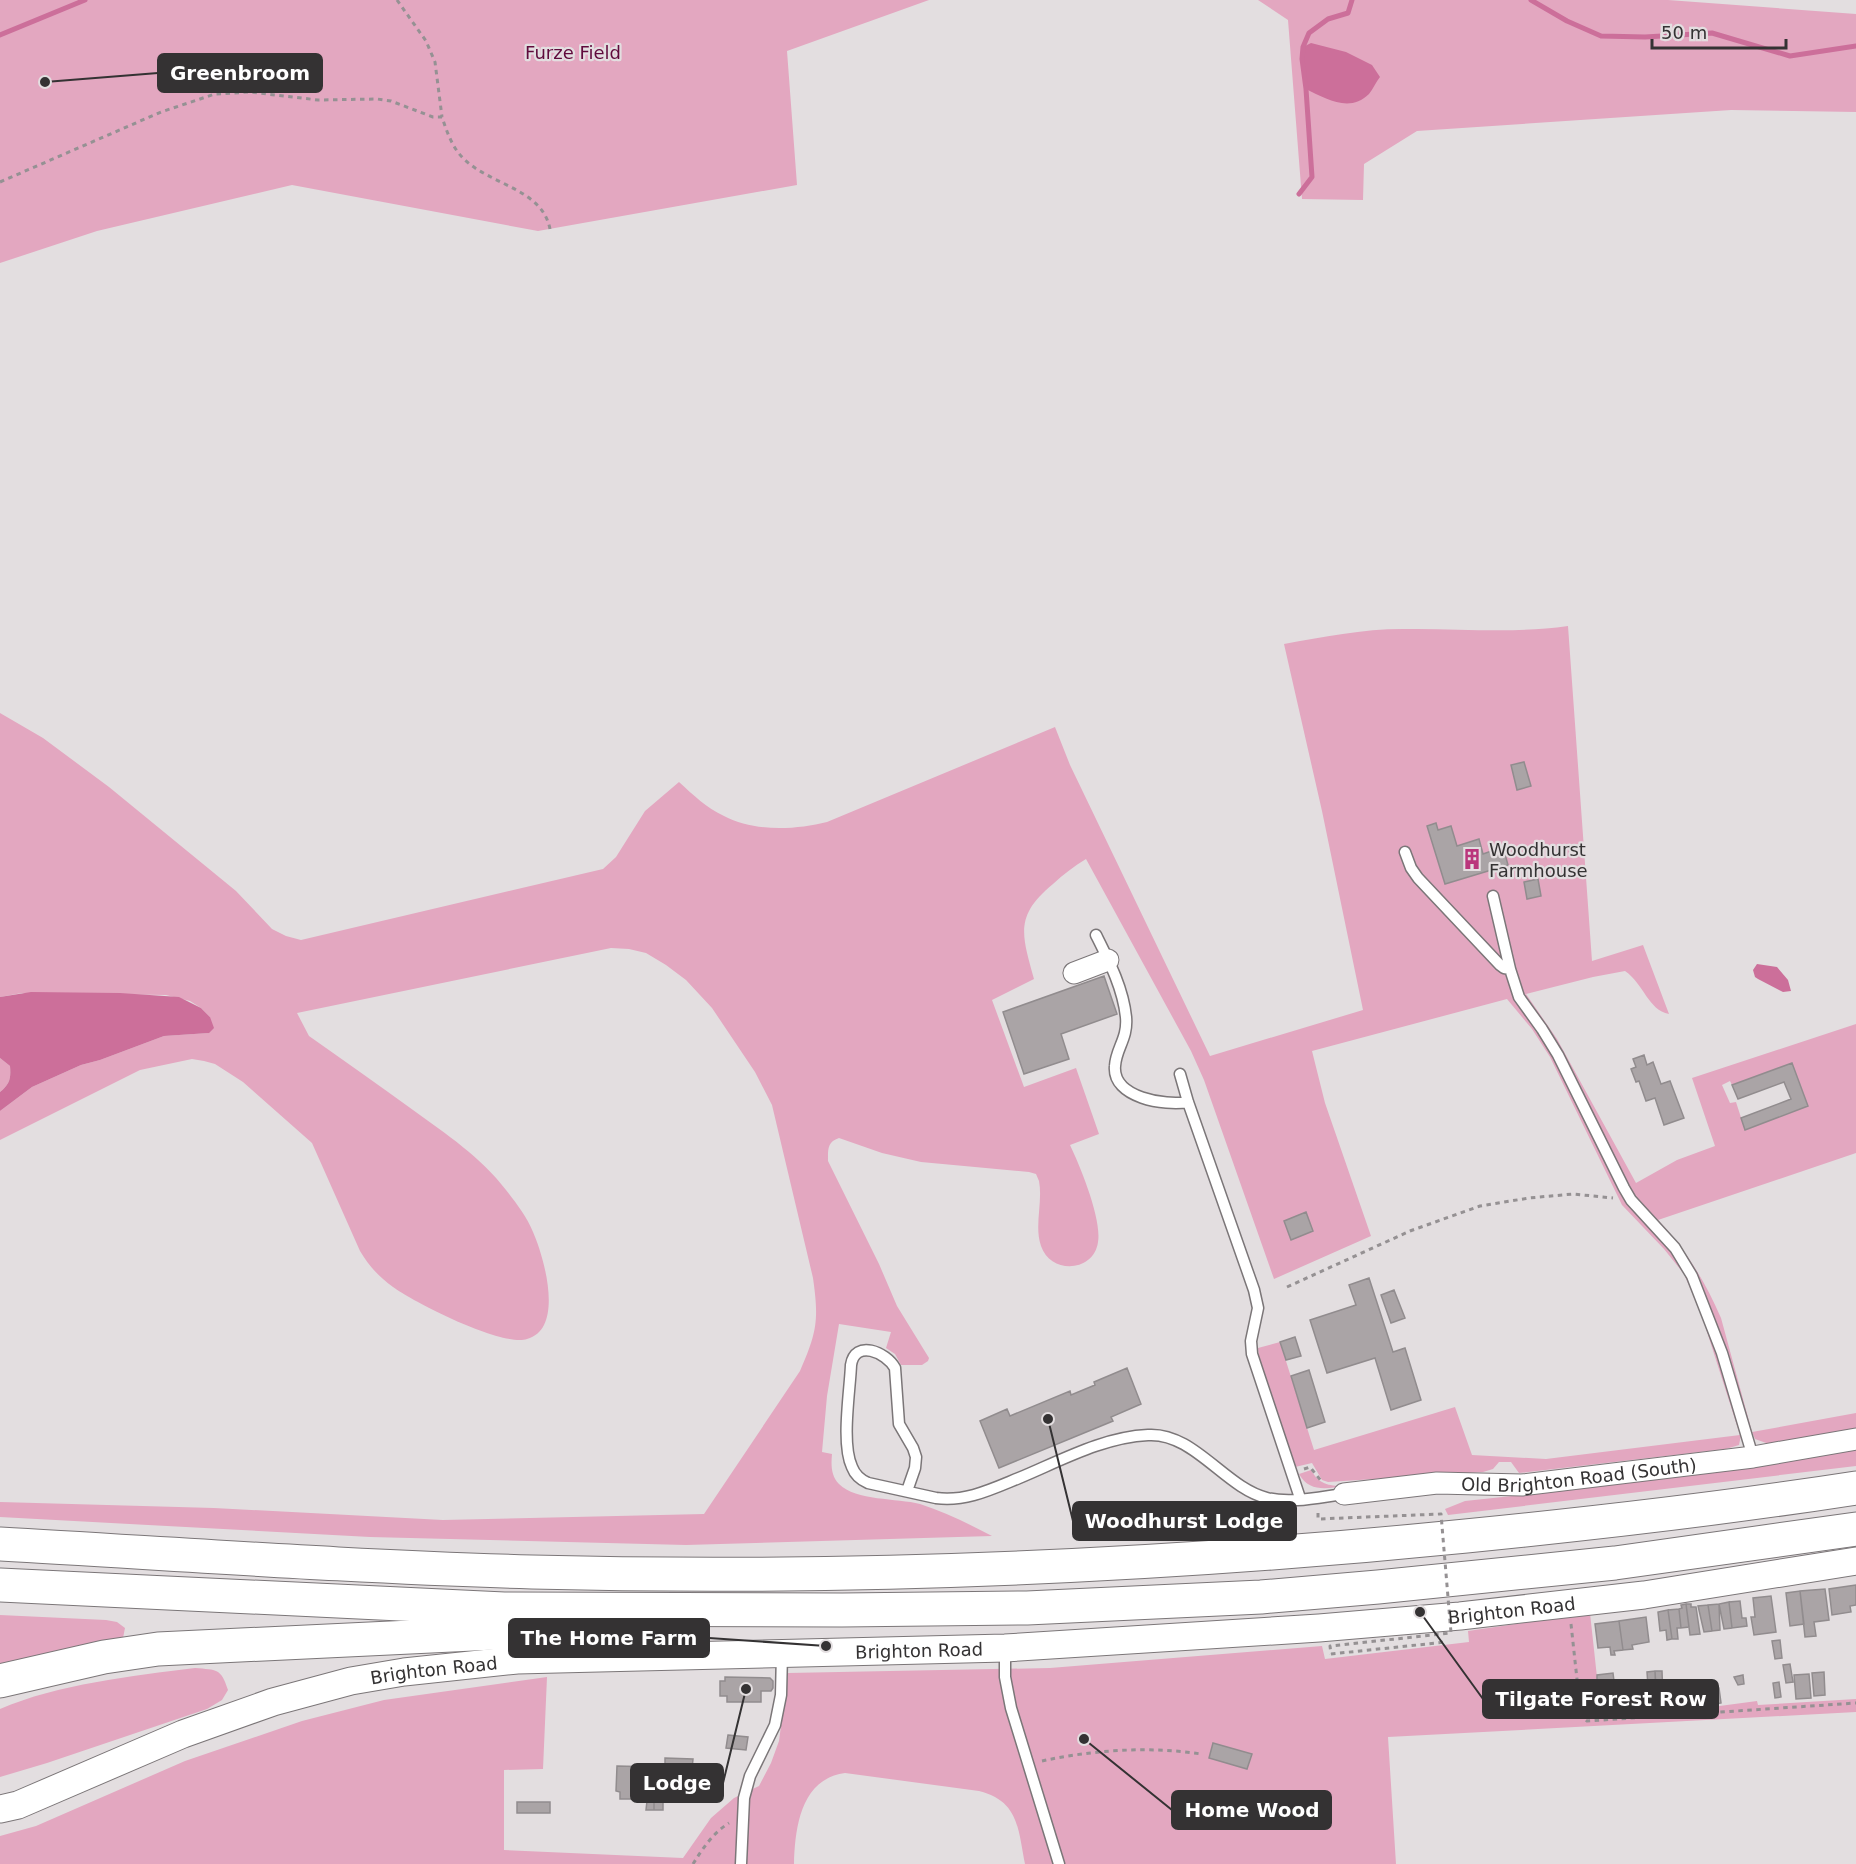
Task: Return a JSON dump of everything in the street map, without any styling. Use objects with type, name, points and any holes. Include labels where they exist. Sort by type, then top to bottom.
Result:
[{"type":"highway","points":[[0,1544],[421,1568],[536,1572],[783,1574],[1023,1569],[1246,1556],[1374,1545],[1610,1522],[1856,1488]]},
{"type":"highway","points":[[0,1585],[504,1609],[1027,1608],[1273,1596],[1378,1587],[1615,1563],[1856,1529]]},
{"type":"highway","points":[[0,1681],[104,1657],[168,1648],[554,1631],[842,1610]]},
{"type":"street","points":[[1074,973],[1108,960]]},
{"type":"street","name":"Old Brighton Road (South)","points":[[1349,1494],[1437,1483],[1522,1485],[1753,1456],[1856,1439]]},
{"type":"street","name":"Brighton Road","points":[[0,1809],[18,1805],[212,1723],[288,1697],[351,1681],[414,1670],[518,1660],[1005,1648],[1331,1627],[1644,1595],[1856,1562]]},
{"type":"lane","points":[[1405,852],[1418,878],[1500,965],[1507,970],[1510,969]]},
{"type":"lane","points":[[1492,896],[1519,997],[1551,1042],[1615,1173],[1631,1200],[1675,1248],[1692,1276],[1726,1363],[1753,1456]]},
{"type":"lane","points":[[1096,935],[1119,987],[1126,1015],[1125,1037],[1115,1065],[1118,1081],[1130,1091],[1150,1100],[1170,1104],[1188,1102]]},
{"type":"lane","points":[[1180,1074],[1254,1290],[1258,1308],[1251,1341],[1252,1354],[1300,1498]]},
{"type":"lane","name":"Old Brighton Road (South)","points":[[907,1491],[915,1468],[916,1457],[914,1448],[899,1424],[896,1368],[891,1360],[862,1349],[853,1355],[851,1365],[846,1442],[850,1464],[863,1481],[907,1491],[946,1499],[975,1495],[1108,1442],[1133,1436],[1159,1435],[1191,1449],[1241,1486],[1259,1495],[1280,1500],[1349,1494]]},
{"type":"lane","points":[[1005,1648],[1005,1677],[1009,1698],[1059,1864]]},
{"type":"lane","points":[[741,1864],[746,1785],[770,1739],[778,1715],[782,1686],[782,1653]]},
{"type":"path","points":[[397,0],[426,41],[435,62],[442,117],[453,144],[462,157],[485,174],[536,203],[548,218],[550,229]]},
{"type":"path","points":[[0,182],[161,112],[215,94],[250,92],[318,100],[391,100],[433,117],[442,117]]},
{"type":"path","points":[[1287,1287],[1410,1231],[1480,1206],[1573,1194],[1631,1200]]},
{"type":"path","points":[[1291,1473],[1310,1467],[1321,1482],[1334,1485],[1348,1484],[1349,1494]]},
{"type":"path","points":[[1318,1514],[1318,1519],[1441,1514],[1451,1633],[1330,1646],[1331,1654],[1456,1640]]},
{"type":"path","points":[[1569,1604],[1581,1716],[1587,1721],[1856,1703]]},
{"type":"path","points":[[1028,1764],[1072,1755],[1150,1749],[1201,1754]]},
{"type":"path","points":[[693,1864],[707,1843],[721,1828],[743,1814]]},
{"type":"green space","name":"Furze Field","points":[[0,0],[929,0],[787,51],[797,185],[538,231],[292,185],[97,231],[0,263]]},
{"type":"green space","points":[[1258,0],[1668,0],[1856,14],[1856,112],[1731,110],[1417,131],[1364,164],[1363,200],[1302,199],[1288,20]]},
{"type":"green space","points":[[1568,626],[1592,961],[1643,945],[1669,1014],[1656,1007],[1625,971],[1526,994],[1557,1039],[1636,1183],[1677,1160],[1715,1146],[1692,1078],[1856,1024],[1856,1153],[1658,1220],[1694,1266],[1721,1318],[1752,1432],[1741,1435],[1739,1445],[1726,1449],[1519,1473],[1511,1462],[1499,1462],[1493,1469],[1483,1472],[1328,1482],[1322,1480],[1312,1463],[1295,1467],[1259,1359],[1258,1348],[1280,1342],[1314,1450],[1455,1407],[1472,1455],[1546,1459],[1740,1435],[1701,1313],[1684,1274],[1664,1249],[1622,1205],[1550,1057],[1532,1029],[1507,999],[1312,1051],[1325,1103],[1371,1236],[1274,1279],[1204,1080],[1191,1051],[1086,859],[1040,895],[1027,917],[1024,938],[1034,979],[992,1000],[1024,1087],[1076,1068],[1099,1134],[1070,1145],[1097,1220],[1098,1242],[1095,1252],[1089,1259],[1072,1266],[1054,1262],[1046,1255],[1039,1238],[1040,1189],[1036,1174],[921,1162],[882,1153],[839,1138],[830,1144],[828,1150],[828,1161],[897,1306],[929,1358],[922,1365],[901,1365],[895,1354],[886,1348],[891,1332],[839,1324],[827,1396],[822,1452],[832,1454],[834,1477],[846,1489],[866,1496],[920,1504],[948,1514],[992,1536],[686,1545],[370,1537],[0,1517],[0,1502],[214,1508],[443,1520],[704,1514],[800,1371],[813,1336],[816,1305],[813,1278],[772,1105],[755,1072],[712,1008],[686,980],[646,953],[629,949],[611,948],[297,1013],[309,1036],[462,1147],[486,1167],[517,1205],[528,1221],[537,1243],[546,1274],[548,1291],[546,1322],[539,1333],[527,1339],[515,1340],[499,1336],[459,1322],[404,1294],[383,1279],[360,1251],[312,1143],[243,1082],[215,1064],[192,1059],[140,1070],[0,1140],[0,1111],[32,1087],[81,1065],[164,1036],[209,1033],[210,1017],[190,1001],[166,995],[22,993],[0,997],[0,713],[43,738],[109,787],[236,891],[272,929],[301,940],[603,869],[616,857],[645,811],[679,782],[706,805],[736,821],[761,827],[802,827],[827,822],[1055,727],[1070,765],[1210,1056],[1363,1010],[1322,811],[1284,644],[1388,629]],"holes":[[[1792,1063],[1808,1106],[1745,1130],[1736,1102],[1730,1103],[1722,1085],[1730,1081],[1732,1085]]]},
{"type":"green space","points":[[0,1058],[10,1066],[10,1077],[0,1092]]},
{"type":"green space","points":[[1856,1413],[1856,1428],[1769,1444],[1755,1439],[1752,1432]]},
{"type":"green space","points":[[1856,1448],[1856,1466],[1448,1515],[1445,1509],[1465,1501],[1551,1492]]},
{"type":"green space","points":[[1311,1470],[1324,1483],[1344,1486],[1318,1488],[1308,1484],[1299,1474]]},
{"type":"green space","points":[[1590,1613],[1601,1714],[1712,1707],[1757,1701],[1758,1705],[1856,1699],[1856,1712],[1388,1737],[1396,1864],[1025,1864],[1014,1818],[1002,1802],[992,1796],[979,1791],[845,1773],[830,1777],[819,1785],[803,1807],[796,1835],[794,1864],[0,1864],[0,1836],[36,1826],[185,1761],[302,1721],[384,1700],[547,1677],[543,1769],[504,1770],[504,1850],[683,1858],[711,1818],[734,1798],[759,1786],[779,1741],[788,1673],[1050,1668],[1322,1646],[1325,1659],[1469,1642],[1468,1631]]},
{"type":"green space","points":[[0,1615],[106,1620],[117,1622],[125,1628],[123,1638],[0,1670]]},
{"type":"green space","points":[[195,1668],[213,1670],[220,1674],[228,1690],[222,1700],[207,1709],[0,1777],[0,1709],[22,1700],[71,1687]]},
{"type":"shaded area","points":[[1311,43],[1346,52],[1372,65],[1380,77],[1369,94],[1362,100],[1346,103],[1330,100],[1306,89],[1302,59],[1303,47]]},
{"type":"shaded area","points":[[1757,964],[1777,967],[1788,980],[1791,991],[1783,992],[1755,977],[1753,970]]},
{"type":"shaded area","points":[[31,992],[120,993],[179,997],[201,1008],[210,1017],[214,1028],[209,1033],[164,1036],[81,1065],[32,1087],[0,1111],[0,1092],[8,1083],[10,1066],[0,1058],[0,997]]},
{"type":"building","points":[[1524,762],[1531,786],[1517,790],[1511,765]]},
{"type":"building","name":"Woodhurst Farmhouse","points":[[1436,823],[1438,830],[1451,826],[1457,846],[1479,839],[1483,854],[1503,847],[1508,865],[1445,884],[1427,826]]},
{"type":"building","points":[[1538,879],[1541,896],[1527,899],[1524,882]]},
{"type":"building","points":[[1104,976],[1117,1014],[1061,1034],[1069,1059],[1024,1074],[1003,1012]]},
{"type":"building","points":[[1644,1055],[1647,1065],[1653,1062],[1661,1084],[1670,1081],[1684,1118],[1664,1125],[1655,1098],[1646,1101],[1639,1081],[1636,1082],[1631,1069],[1636,1067],[1633,1059]]},
{"type":"building","points":[[1792,1063],[1808,1106],[1745,1130],[1741,1118],[1791,1099],[1784,1082],[1738,1099],[1732,1085]]},
{"type":"building","points":[[1306,1212],[1313,1231],[1291,1240],[1284,1221]]},
{"type":"building","points":[[1369,1278],[1393,1352],[1405,1348],[1421,1400],[1391,1410],[1375,1358],[1327,1373],[1310,1320],[1356,1305],[1349,1285]]},
{"type":"building","points":[[1394,1290],[1405,1318],[1391,1323],[1381,1295]]},
{"type":"building","points":[[1295,1337],[1301,1356],[1286,1360],[1280,1342]]},
{"type":"building","points":[[1127,1368],[1141,1404],[1111,1417],[1113,1421],[999,1468],[980,1421],[1007,1409],[1010,1416],[1070,1391],[1071,1395]]},
{"type":"building","points":[[1309,1370],[1325,1422],[1307,1428],[1291,1376]]},
{"type":"building","points":[[1856,1585],[1856,1605],[1850,1606],[1851,1612],[1832,1615],[1829,1589]]},
{"type":"building","points":[[1825,1589],[1829,1620],[1814,1622],[1816,1636],[1805,1637],[1800,1591]]},
{"type":"building","points":[[1800,1591],[1804,1624],[1790,1626],[1786,1593]]},
{"type":"building","points":[[1771,1596],[1776,1632],[1754,1635],[1751,1617],[1755,1617],[1753,1598]]},
{"type":"building","points":[[1740,1601],[1742,1618],[1746,1618],[1747,1626],[1732,1628],[1729,1602]]},
{"type":"building","points":[[1729,1602],[1732,1628],[1724,1629],[1719,1604]]},
{"type":"building","points":[[1686,1604],[1696,1607],[1700,1634],[1690,1635]]},
{"type":"building","points":[[1686,1604],[1689,1627],[1681,1628],[1679,1609],[1682,1608],[1681,1605]]},
{"type":"building","points":[[1719,1604],[1720,1630],[1712,1631],[1708,1605]]},
{"type":"building","points":[[1708,1605],[1712,1631],[1704,1632],[1698,1606]]},
{"type":"building","points":[[1679,1609],[1681,1628],[1677,1628],[1678,1639],[1672,1639],[1668,1610]]},
{"type":"building","points":[[1668,1610],[1672,1639],[1667,1640],[1666,1630],[1660,1631],[1658,1612]]},
{"type":"building","points":[[1646,1617],[1649,1642],[1632,1645],[1633,1649],[1623,1650],[1619,1621]]},
{"type":"building","points":[[1619,1621],[1623,1650],[1614,1651],[1615,1655],[1611,1655],[1610,1647],[1598,1648],[1595,1624]]},
{"type":"building","points":[[1780,1640],[1782,1658],[1775,1659],[1772,1641]]},
{"type":"building","points":[[1790,1664],[1793,1682],[1786,1683],[1783,1665]]},
{"type":"building","points":[[1655,1671],[1662,1671],[1663,1698],[1656,1699]]},
{"type":"building","points":[[1655,1671],[1656,1687],[1648,1687],[1647,1672]]},
{"type":"building","points":[[1824,1672],[1825,1695],[1814,1696],[1812,1673]]},
{"type":"building","points":[[1613,1673],[1614,1681],[1597,1682],[1597,1675]]},
{"type":"building","points":[[1809,1674],[1811,1698],[1796,1699],[1794,1675]]},
{"type":"building","points":[[1743,1675],[1744,1684],[1738,1685],[1734,1677]]},
{"type":"building","points":[[725,1677],[770,1678],[773,1681],[773,1688],[771,1691],[761,1691],[761,1702],[727,1702],[727,1696],[720,1696],[720,1681],[725,1681]]},
{"type":"building","points":[[1779,1682],[1781,1697],[1775,1698],[1773,1683]]},
{"type":"building","points":[[1719,1688],[1721,1703],[1711,1705],[1709,1689]]},
{"type":"building","points":[[728,1735],[748,1737],[746,1750],[726,1748]]},
{"type":"building","points":[[1213,1743],[1252,1754],[1247,1769],[1209,1758]]},
{"type":"building","points":[[665,1758],[693,1759],[694,1798],[685,1797],[686,1788],[655,1787],[656,1767],[665,1768]]},
{"type":"building","points":[[617,1766],[656,1767],[655,1787],[636,1787],[636,1799],[620,1799],[620,1792],[616,1791]]},
{"type":"building","points":[[647,1801],[654,1801],[654,1810],[646,1810]]},
{"type":"building","points":[[654,1801],[663,1802],[663,1810],[654,1810]]},
{"type":"building","points":[[517,1802],[550,1802],[550,1813],[517,1813]]},
{"type":"waterway","points":[[0,35],[85,0]]},
{"type":"waterway","points":[[1299,194],[1312,177],[1302,59],[1303,47],[1309,33],[1328,19],[1348,13],[1352,0]]},
{"type":"waterway","points":[[1531,0],[1567,21],[1601,36],[1645,37],[1712,33],[1790,56],[1856,46]]},
{"type":"place","name":"Greenbroom","points":[[45,82]]},
{"type":"place","name":"Woodhurst Farmhouse","points":[[1472,859]]},
{"type":"place","name":"Woodhurst Lodge","points":[[1048,1419]]},
{"type":"place","name":"Tilgate Forest Row","points":[[1420,1612]]},
{"type":"place","name":"The Home Farm","points":[[826,1646]]},
{"type":"place","name":"Lodge","points":[[746,1689]]},
{"type":"place","name":"Home Wood","points":[[1084,1739]]}]
